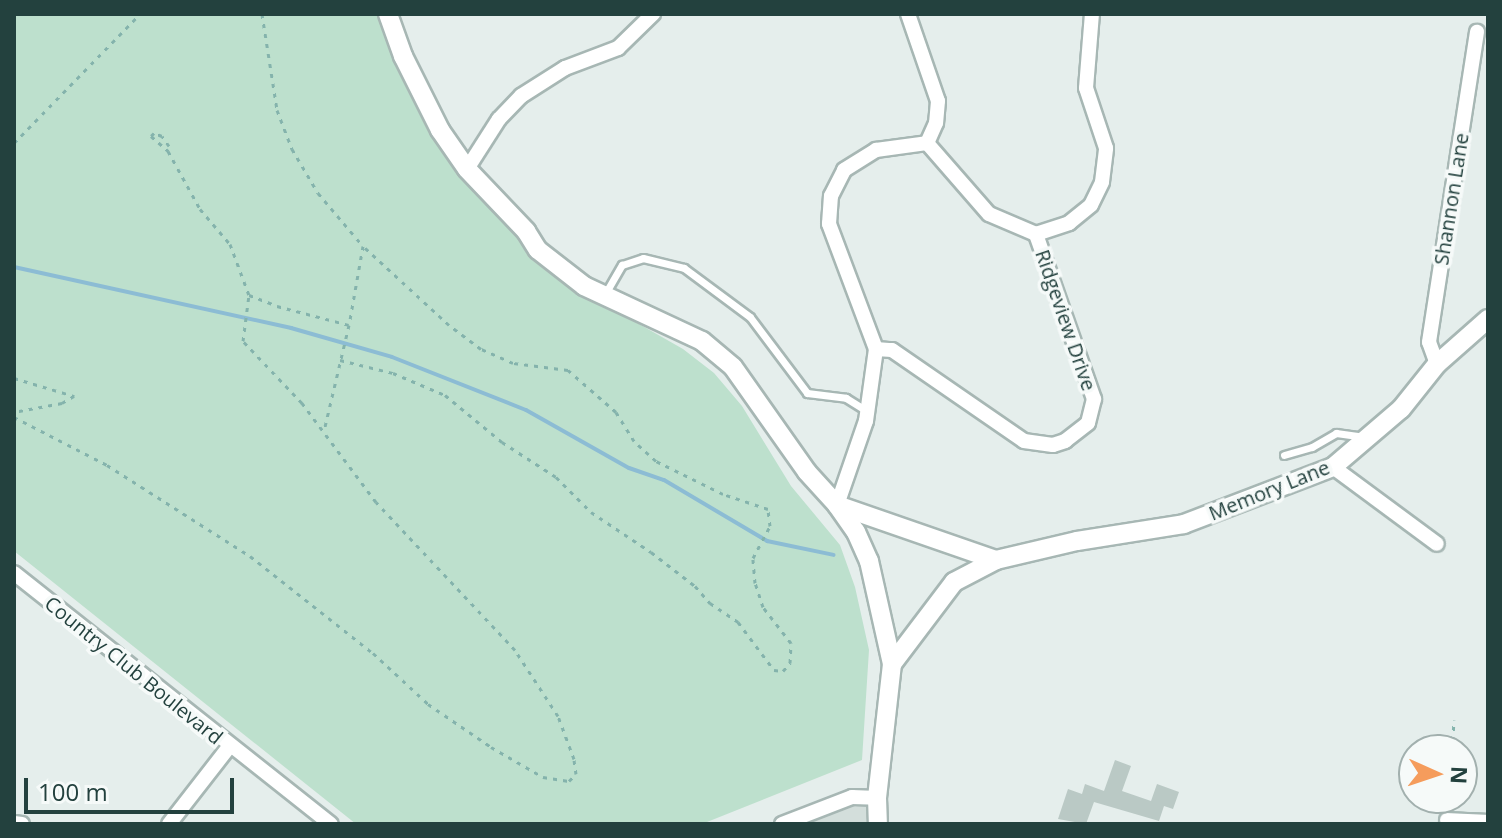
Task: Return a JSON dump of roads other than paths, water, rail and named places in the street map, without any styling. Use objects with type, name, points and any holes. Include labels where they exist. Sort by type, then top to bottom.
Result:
[{"type":"street","points":[[388,14],[403,56],[440,130],[467,169],[526,231],[538,250],[584,286],[702,341],[733,367],[812,480],[837,505],[856,532],[869,561],[892,664],[877,798],[878,824]]},
{"type":"street","points":[[467,169],[499,119],[521,96],[565,68],[618,48],[653,14]]},
{"type":"street","points":[[908,14],[938,101],[936,123],[927,143]]},
{"type":"street","points":[[927,143],[989,214],[1036,234],[1069,223],[1091,205],[1102,182],[1106,148],[1086,88],[1092,14]]},
{"type":"street","name":"Shannon Lane","points":[[1437,364],[1429,342],[1477,32]]},
{"type":"street","points":[[837,505],[868,411],[876,349],[829,224],[831,196],[844,170],[876,150],[927,143]]},
{"type":"street","name":"Ridgeview Drive","points":[[876,349],[892,350],[1024,441],[1053,445],[1065,441],[1088,423],[1094,399],[1036,234]]},
{"type":"street","name":"Memory Lane","points":[[892,664],[954,582],[996,560],[1077,541],[1184,524],[1333,467],[1401,409],[1437,364],[1488,319]]},
{"type":"street","points":[[1333,467],[1437,544]]},
{"type":"street","points":[[837,505],[996,560]]},
{"type":"street","name":"Country Club Boulevard","points":[[14,573],[229,747],[331,824]]},
{"type":"street","points":[[169,824],[229,747]]},
{"type":"street","points":[[782,824],[852,797],[877,798]]},
{"type":"street","points":[[1447,820],[1488,822]]},
{"type":"street","points":[[14,823],[22,824]]},
{"type":"lane","points":[[604,296],[622,265],[643,258],[684,268],[750,317],[807,393],[846,398],[868,411]]},
{"type":"lane","points":[[1284,455],[1312,447],[1336,433],[1367,438]]},
{"type":"waterway","points":[[14,267],[291,328],[392,357],[526,410],[629,468],[664,480],[767,541],[834,555]]}]
